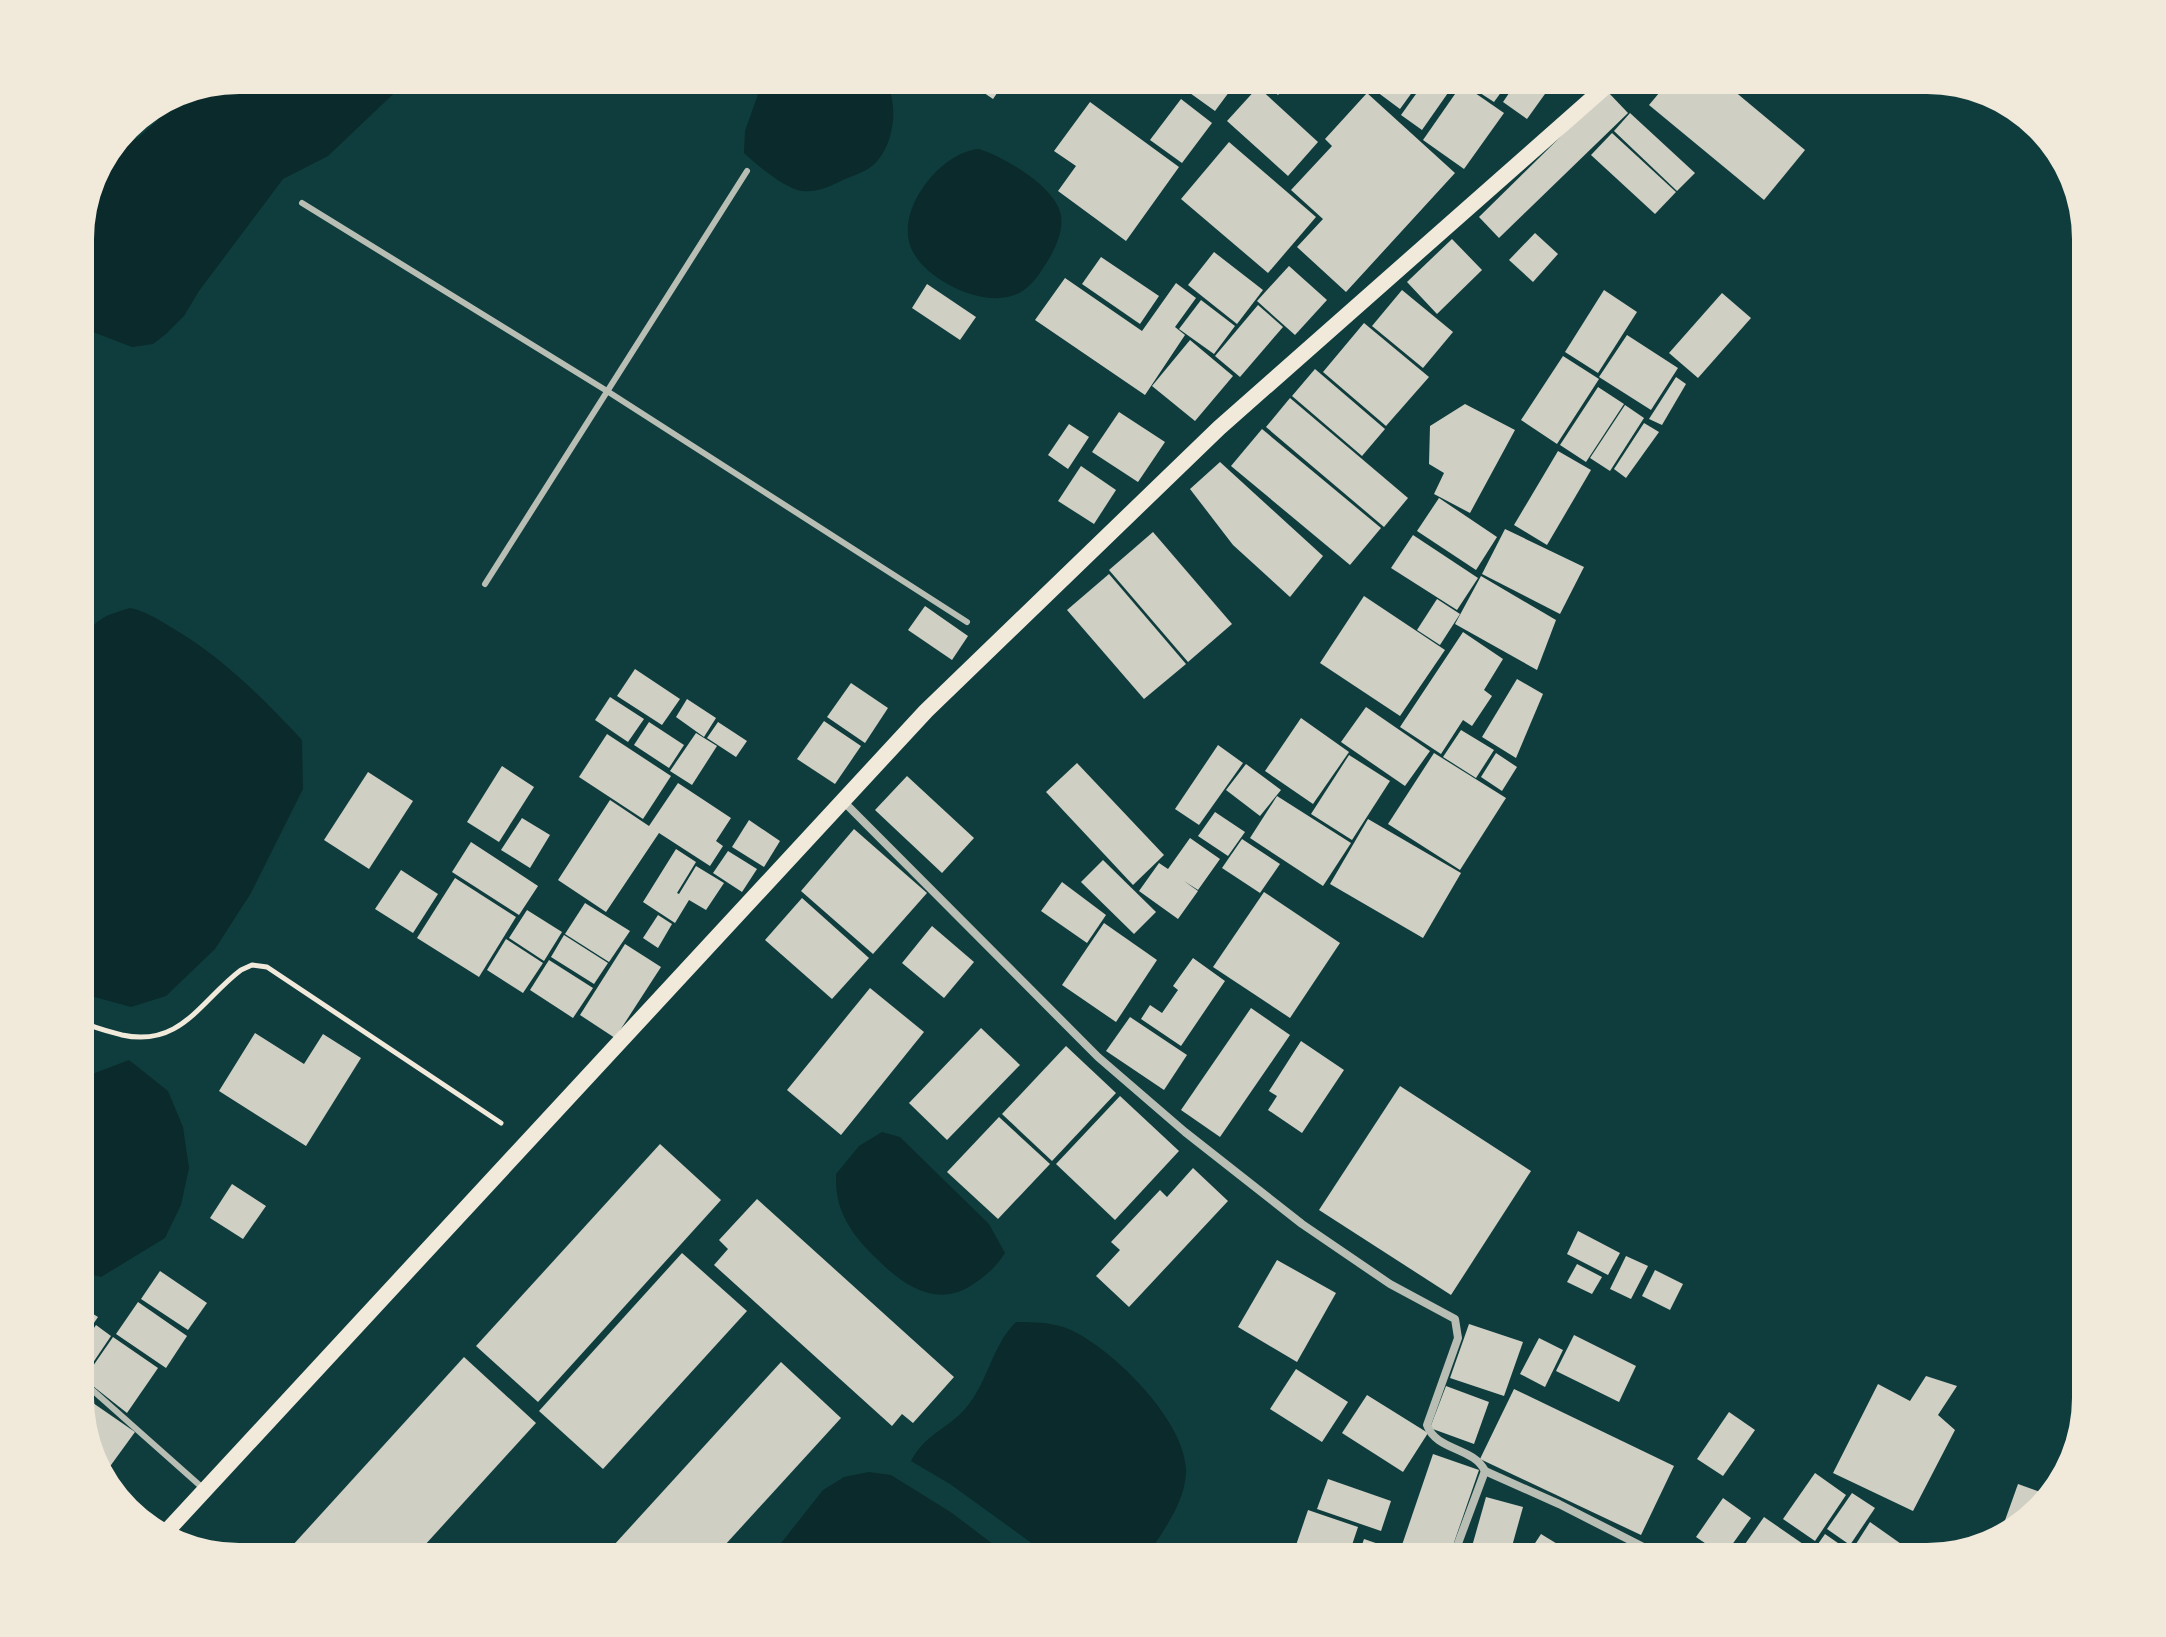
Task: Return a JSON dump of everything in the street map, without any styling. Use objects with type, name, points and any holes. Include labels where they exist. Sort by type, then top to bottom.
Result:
[{"type":"main road","points":[[171,1526],[926,711],[1219,428],[1597,94]]},
{"type":"street","points":[[843,801],[1098,1057],[1185,1132],[1314,1233],[1390,1284],[1455,1319],[1458,1338],[1427,1425],[1429,1432],[1476,1458],[1485,1471],[1636,1543]]},
{"type":"street","points":[[1458,1543],[1485,1471]]},
{"type":"lane","points":[[485,584],[747,171]]},
{"type":"lane","points":[[302,203],[607,391],[967,622]]},
{"type":"lane","points":[[94,1391],[205,1490]]},
{"type":"path","points":[[94,1026],[136,1038],[169,1032],[186,1021],[241,970],[252,965],[267,967],[528,1142]]},
{"type":"water","points":[[229,94],[393,94],[328,156],[283,179],[199,291],[184,316],[153,344],[132,347],[94,332],[95,220],[105,183],[118,158],[132,140],[183,105]]},
{"type":"water","points":[[758,94],[891,94],[893,113],[890,137],[879,158],[866,170],[818,190],[795,189],[763,170],[744,153],[745,131]]},
{"type":"water","points":[[979,149],[1015,166],[1040,184],[1050,194],[1061,216],[1059,237],[1045,266],[1028,287],[1011,296],[979,296],[947,284],[921,263],[908,237],[909,220],[923,187],[949,161]]},
{"type":"water","points":[[130,608],[141,611],[206,650],[256,693],[302,740],[303,789],[251,893],[215,949],[166,996],[131,1007],[94,997],[94,625],[113,613]]},
{"type":"water","points":[[129,1060],[168,1091],[183,1127],[189,1168],[181,1205],[165,1238],[101,1277],[94,1275],[94,1073]]},
{"type":"water","points":[[882,1132],[900,1137],[989,1224],[1005,1253],[988,1273],[962,1291],[936,1294],[899,1279],[871,1253],[844,1216],[837,1196],[836,1174],[859,1146]]},
{"type":"water","points":[[1016,1322],[1037,1322],[1071,1330],[1108,1354],[1127,1371],[1162,1412],[1184,1454],[1186,1474],[1181,1496],[1155,1543],[1032,1543],[950,1484],[911,1461],[929,1438],[958,1416],[973,1399],[1008,1331]]},
{"type":"water","points":[[869,1472],[891,1475],[952,1513],[992,1543],[781,1543],[823,1490],[844,1477]]},
{"type":"building","points":[[1191,94],[1228,94],[1215,111]]},
{"type":"building","points":[[1252,94],[1266,94],[1318,142],[1288,176],[1227,121]]},
{"type":"building","points":[[1368,94],[1455,173],[1346,292],[1297,247],[1323,219],[1291,190],[1332,146],[1325,139]]},
{"type":"building","points":[[1380,94],[1411,94],[1400,109]]},
{"type":"building","points":[[1416,94],[1447,94],[1422,130],[1401,115]]},
{"type":"building","points":[[1455,94],[1476,94],[1504,113],[1464,169],[1423,140]]},
{"type":"building","points":[[1482,94],[1500,94],[1494,102]]},
{"type":"building","points":[[1508,94],[1545,94],[1527,119],[1503,102]]},
{"type":"building","points":[[1604,94],[1610,94],[1628,113],[1499,238],[1479,217]]},
{"type":"building","points":[[1658,94],[1738,94],[1805,150],[1764,200],[1649,105]]},
{"type":"building","points":[[1181,99],[1212,123],[1182,163],[1150,140]]},
{"type":"building","points":[[1090,102],[1179,167],[1126,241],[1058,191],[1076,166],[1054,151]]},
{"type":"building","points":[[1630,113],[1695,173],[1677,191],[1614,131]]},
{"type":"building","points":[[1612,133],[1676,192],[1655,214],[1591,155]]},
{"type":"building","points":[[1229,142],[1316,217],[1268,273],[1181,199]]},
{"type":"building","points":[[1535,233],[1558,254],[1533,282],[1509,260]]},
{"type":"building","points":[[1452,239],[1482,270],[1437,314],[1407,282]]},
{"type":"building","points":[[1214,252],[1263,290],[1237,324],[1188,285]]},
{"type":"building","points":[[1101,257],[1159,296],[1140,324],[1082,284]]},
{"type":"building","points":[[1289,266],[1327,300],[1295,335],[1257,301]]},
{"type":"building","points":[[1065,278],[1142,331],[1176,283],[1196,298],[1175,327],[1185,335],[1145,395],[1035,320]]},
{"type":"building","points":[[927,284],[976,317],[960,340],[912,308]]},
{"type":"building","points":[[1402,290],[1453,332],[1423,368],[1372,326]]},
{"type":"building","points":[[1604,290],[1637,312],[1598,373],[1565,352]]},
{"type":"building","points":[[1722,293],[1751,318],[1698,378],[1669,353]]},
{"type":"building","points":[[1201,300],[1235,326],[1214,354],[1179,329]]},
{"type":"building","points":[[1258,305],[1283,327],[1240,377],[1215,356]]},
{"type":"building","points":[[1364,323],[1429,377],[1386,426],[1323,372]]},
{"type":"building","points":[[1627,335],[1678,368],[1651,410],[1599,377]]},
{"type":"building","points":[[1190,340],[1233,376],[1195,421],[1152,386]]},
{"type":"building","points":[[1563,356],[1599,379],[1557,444],[1521,420]]},
{"type":"building","points":[[1315,369],[1385,429],[1362,456],[1292,396]]},
{"type":"building","points":[[1676,377],[1686,384],[1662,425],[1649,419]]},
{"type":"building","points":[[1598,387],[1624,404],[1586,462],[1560,445]]},
{"type":"building","points":[[1290,398],[1408,498],[1384,527],[1266,427]]},
{"type":"building","points":[[1465,404],[1515,430],[1470,513],[1434,494],[1444,473],[1429,464],[1430,426]]},
{"type":"building","points":[[1625,405],[1644,418],[1610,471],[1590,458]]},
{"type":"building","points":[[1119,412],[1165,442],[1138,482],[1092,452]]},
{"type":"building","points":[[1644,423],[1659,432],[1626,478],[1614,469]]},
{"type":"building","points":[[1069,424],[1089,437],[1068,469],[1048,455]]},
{"type":"building","points":[[1262,429],[1381,528],[1350,565],[1231,466]]},
{"type":"building","points":[[1558,451],[1591,470],[1547,545],[1514,525]]},
{"type":"building","points":[[1220,462],[1323,556],[1290,597],[1233,545],[1190,489]]},
{"type":"building","points":[[1081,466],[1116,490],[1094,524],[1058,501]]},
{"type":"building","points":[[1439,498],[1497,537],[1476,570],[1417,531]]},
{"type":"building","points":[[1505,529],[1584,567],[1560,614],[1482,574]]},
{"type":"building","points":[[1153,532],[1232,624],[1188,662],[1109,570]]},
{"type":"building","points":[[1413,535],[1478,578],[1457,610],[1391,568]]},
{"type":"building","points":[[1109,574],[1186,664],[1144,699],[1067,610]]},
{"type":"building","points":[[1481,576],[1556,620],[1537,670],[1455,624]]},
{"type":"building","points":[[1364,596],[1445,650],[1400,716],[1320,663]]},
{"type":"building","points":[[1437,599],[1460,614],[1440,645],[1417,630]]},
{"type":"building","points":[[925,606],[968,636],[952,660],[908,630]]},
{"type":"building","points":[[1463,632],[1503,659],[1484,690],[1492,696],[1472,726],[1463,720],[1441,754],[1400,727]]},
{"type":"building","points":[[635,669],[680,699],[662,725],[617,696]]},
{"type":"building","points":[[1517,679],[1543,694],[1516,758],[1482,737]]},
{"type":"building","points":[[851,683],[888,708],[865,743],[827,717]]},
{"type":"building","points":[[610,697],[644,719],[628,742],[595,720]]},
{"type":"building","points":[[687,699],[716,718],[704,737],[676,717]]},
{"type":"building","points":[[1366,707],[1430,751],[1405,786],[1341,742]]},
{"type":"building","points":[[1301,718],[1349,752],[1313,804],[1265,771]]},
{"type":"building","points":[[824,721],[861,746],[835,784],[797,759]]},
{"type":"building","points":[[649,722],[684,745],[669,768],[634,745]]},
{"type":"building","points":[[718,722],[747,741],[736,757],[707,738]]},
{"type":"building","points":[[1461,730],[1494,750],[1476,778],[1443,757]]},
{"type":"building","points":[[696,733],[717,746],[692,785],[670,771]]},
{"type":"building","points":[[607,734],[671,776],[643,819],[579,777]]},
{"type":"building","points":[[1218,745],[1243,763],[1199,825],[1175,809]]},
{"type":"building","points":[[1434,753],[1506,798],[1460,870],[1388,824]]},
{"type":"building","points":[[1496,753],[1517,767],[1502,791],[1481,777]]},
{"type":"building","points":[[1349,755],[1390,781],[1352,840],[1311,814]]},
{"type":"building","points":[[1077,763],[1164,855],[1133,885],[1046,792]]},
{"type":"building","points":[[1246,764],[1281,790],[1260,816],[1226,790]]},
{"type":"building","points":[[502,766],[534,787],[499,842],[467,822]]},
{"type":"building","points":[[368,772],[413,801],[369,869],[324,840]]},
{"type":"building","points":[[907,776],[974,838],[942,873],[875,810]]},
{"type":"building","points":[[678,783],[731,818],[716,841],[723,846],[710,866],[659,833],[606,912],[558,880],[610,800],[649,826]]},
{"type":"building","points":[[1277,796],[1351,843],[1323,886],[1250,838]]},
{"type":"building","points":[[1215,812],[1245,832],[1228,856],[1198,836]]},
{"type":"building","points":[[522,818],[550,835],[530,868],[501,850]]},
{"type":"building","points":[[1368,819],[1461,873],[1423,938],[1330,884]]},
{"type":"building","points":[[749,820],[780,841],[764,867],[732,847]]},
{"type":"building","points":[[854,829],[927,893],[873,954],[801,891]]},
{"type":"building","points":[[1190,838],[1220,859],[1198,890],[1184,881],[1198,891],[1178,919],[1139,891],[1159,863],[1168,869]]},
{"type":"building","points":[[1242,839],[1280,864],[1260,893],[1222,868]]},
{"type":"building","points":[[471,842],[538,886],[519,915],[452,872]]},
{"type":"building","points":[[676,849],[696,862],[677,893],[696,866],[724,883],[706,910],[689,900],[675,923],[643,902]]},
{"type":"building","points":[[728,851],[757,869],[742,892],[713,873]]},
{"type":"building","points":[[1103,860],[1156,912],[1134,934],[1081,882]]},
{"type":"building","points":[[401,870],[438,894],[413,933],[375,909]]},
{"type":"building","points":[[455,878],[516,917],[479,977],[417,938]]},
{"type":"building","points":[[1062,882],[1106,915],[1087,943],[1041,911]]},
{"type":"building","points":[[1264,892],[1340,943],[1290,1018],[1213,967]]},
{"type":"building","points":[[802,898],[869,958],[832,999],[765,940]]},
{"type":"building","points":[[585,903],[630,931],[609,962],[565,934]]},
{"type":"building","points":[[527,910],[562,932],[544,961],[509,938]]},
{"type":"building","points":[[658,915],[672,924],[658,948],[643,938]]},
{"type":"building","points":[[1104,923],[1157,960],[1116,1022],[1062,985]]},
{"type":"building","points":[[932,926],[974,962],[944,998],[902,963]]},
{"type":"building","points":[[564,935],[608,963],[594,984],[551,957]]},
{"type":"building","points":[[506,939],[543,963],[523,993],[487,970]]},
{"type":"building","points":[[625,944],[661,967],[615,1038],[580,1015]]},
{"type":"building","points":[[1193,958],[1225,981],[1181,1046],[1141,1019],[1150,1005],[1162,1013],[1178,990],[1173,986]]},
{"type":"building","points":[[549,960],[593,988],[573,1018],[530,990]]},
{"type":"building","points":[[870,988],[924,1032],[841,1135],[787,1090]]},
{"type":"building","points":[[1251,1008],[1290,1035],[1220,1137],[1181,1110]]},
{"type":"building","points":[[1130,1017],[1187,1055],[1164,1090],[1106,1051]]},
{"type":"building","points":[[981,1028],[1020,1065],[947,1140],[909,1103]]},
{"type":"building","points":[[255,1033],[304,1064],[323,1034],[361,1058],[306,1146],[219,1091]]},
{"type":"building","points":[[1301,1041],[1344,1070],[1302,1133],[1268,1110],[1277,1096],[1269,1091]]},
{"type":"building","points":[[1066,1046],[1116,1093],[1052,1161],[1002,1114]]},
{"type":"building","points":[[1400,1086],[1531,1171],[1451,1295],[1319,1210]]},
{"type":"building","points":[[1120,1096],[1179,1151],[1115,1220],[1056,1164]]},
{"type":"building","points":[[999,1117],[1050,1164],[998,1219],[947,1172]]},
{"type":"building","points":[[660,1144],[721,1200],[538,1402],[476,1346]]},
{"type":"building","points":[[1193,1168],[1228,1201],[1129,1307],[1096,1276],[1120,1250],[1111,1242],[1160,1190],[1167,1197]]},
{"type":"building","points":[[232,1184],[266,1206],[243,1239],[210,1218]]},
{"type":"building","points":[[757,1199],[954,1377],[913,1423],[902,1414],[892,1426],[714,1265],[728,1249],[719,1240]]},
{"type":"building","points":[[1578,1231],[1620,1253],[1608,1275],[1567,1254]]},
{"type":"building","points":[[682,1253],[747,1311],[603,1469],[539,1411]]},
{"type":"building","points":[[1626,1256],[1648,1266],[1631,1299],[1610,1289]]},
{"type":"building","points":[[1277,1260],[1336,1293],[1297,1362],[1238,1327]]},
{"type":"building","points":[[1577,1264],[1602,1277],[1592,1294],[1567,1282]]},
{"type":"building","points":[[1655,1270],[1683,1284],[1670,1310],[1642,1296]]},
{"type":"building","points":[[160,1271],[207,1303],[188,1330],[141,1299]]},
{"type":"building","points":[[138,1302],[187,1336],[166,1368],[116,1334]]},
{"type":"building","points":[[1469,1324],[1523,1342],[1504,1396],[1450,1378]]},
{"type":"building","points":[[96,1325],[111,1336],[94,1361]]},
{"type":"building","points":[[1574,1335],[1636,1366],[1619,1402],[1556,1371]]},
{"type":"building","points":[[113,1337],[158,1368],[127,1413],[94,1387],[94,1365]]},
{"type":"building","points":[[1539,1338],[1563,1350],[1545,1387],[1520,1374]]},
{"type":"building","points":[[464,1357],[536,1423],[427,1543],[295,1543]]},
{"type":"building","points":[[781,1362],[841,1418],[727,1543],[616,1543]]},
{"type":"building","points":[[1296,1369],[1348,1402],[1322,1442],[1270,1409]]},
{"type":"building","points":[[1926,1376],[1957,1386],[1938,1415],[1955,1430],[1913,1511],[1833,1473],[1878,1384],[1910,1401]]},
{"type":"building","points":[[1446,1386],[1489,1402],[1474,1444],[1430,1428]]},
{"type":"building","points":[[1514,1389],[1674,1466],[1641,1535],[1480,1459]]},
{"type":"building","points":[[1367,1395],[1428,1433],[1403,1472],[1342,1433]]},
{"type":"building","points":[[94,1404],[135,1432],[110,1466],[99,1436]]},
{"type":"building","points":[[1729,1412],[1755,1430],[1723,1476],[1697,1459]]},
{"type":"building","points":[[1433,1454],[1479,1470],[1454,1543],[1403,1543]]},
{"type":"building","points":[[1815,1473],[1846,1495],[1815,1541],[1783,1519]]},
{"type":"building","points":[[1328,1479],[1391,1501],[1381,1531],[1317,1509]]},
{"type":"building","points":[[2018,1484],[2038,1491],[2023,1507],[2005,1521]]},
{"type":"building","points":[[1852,1493],[1875,1508],[1851,1543],[1827,1529]]},
{"type":"building","points":[[1486,1497],[1523,1507],[1513,1543],[1473,1543]]},
{"type":"building","points":[[1723,1498],[1751,1518],[1733,1543],[1705,1543],[1696,1537]]},
{"type":"building","points":[[1308,1510],[1358,1527],[1353,1543],[1297,1543]]},
{"type":"building","points":[[1764,1517],[1802,1543],[1746,1543]]},
{"type":"building","points":[[1870,1522],[1900,1543],[1857,1543]]},
{"type":"building","points":[[1541,1534],[1556,1543],[1535,1543]]},
{"type":"building","points":[[1825,1534],[1838,1543],[1819,1543]]}]
